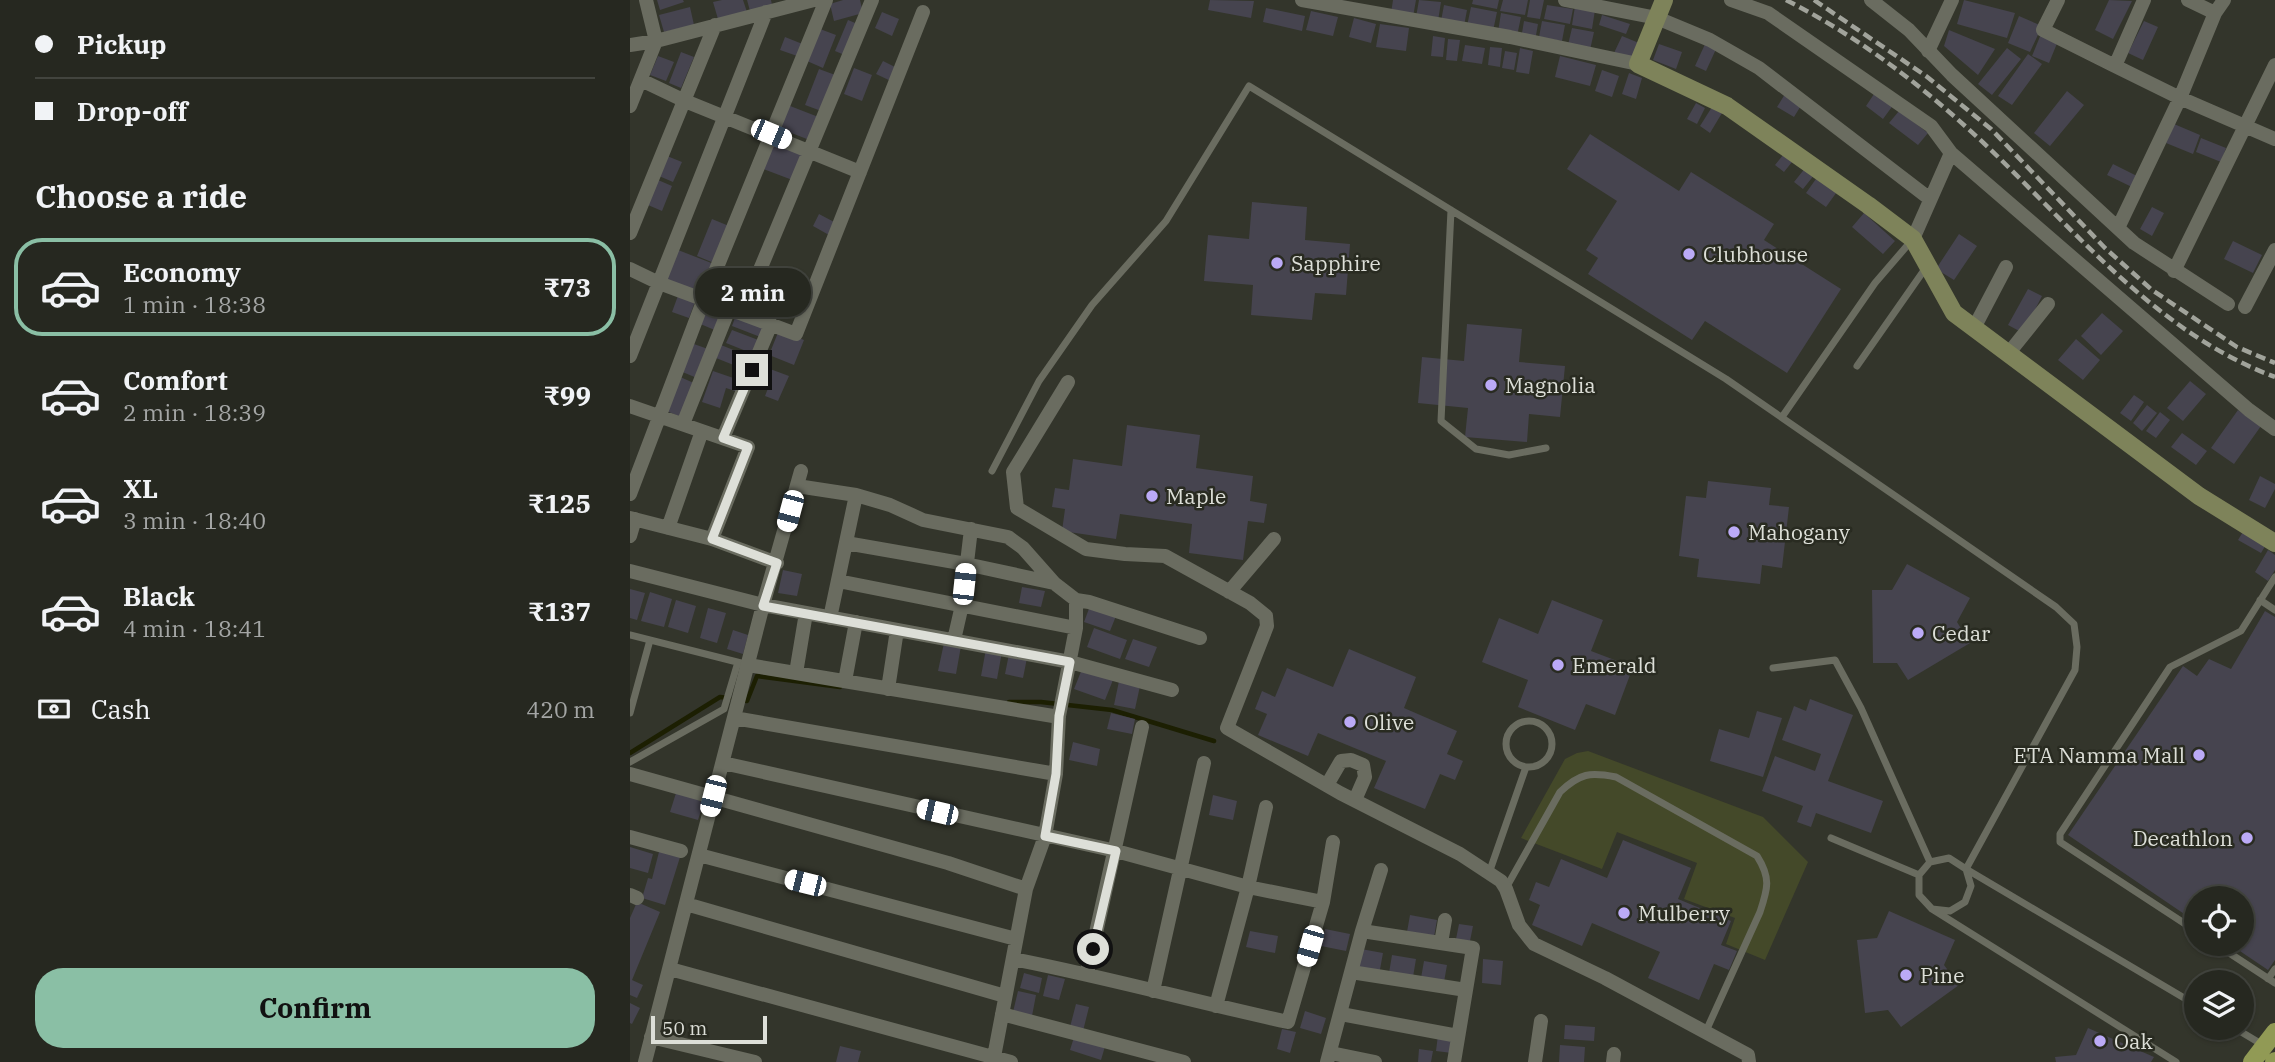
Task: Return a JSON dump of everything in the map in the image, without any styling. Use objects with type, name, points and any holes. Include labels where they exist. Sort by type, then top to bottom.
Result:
[{"type":"main road","points":[[2252,1062],[2272,1050]]},
{"type":"street","points":[[630,106],[656,41],[646,0]]},
{"type":"street","points":[[630,45],[656,41],[814,0]]},
{"type":"street","points":[[630,494],[704,299],[826,0]]},
{"type":"street","points":[[683,424],[810,150],[872,0]]},
{"type":"street","points":[[1302,0],[1510,37],[1638,64],[1727,106],[1913,239],[1954,313],[2199,496],[2275,542]]},
{"type":"street","points":[[1564,0],[1657,18],[1710,40],[1759,68],[1930,199]]},
{"type":"street","points":[[1638,64],[1664,0]]},
{"type":"street","points":[[1731,0],[1768,13],[1931,126],[1951,153],[2275,429]]},
{"type":"street","points":[[1871,0],[1909,30],[1928,51],[2134,243],[2228,304]]},
{"type":"street","points":[[1928,51],[1952,0]]},
{"type":"street","points":[[2058,0],[2043,30],[2180,98],[2275,139]]},
{"type":"street","points":[[2115,66],[2144,0]]},
{"type":"street","points":[[2188,0],[2215,13]]},
{"type":"street","points":[[2118,228],[2180,98],[2215,13],[2224,0]]},
{"type":"street","points":[[630,356],[766,12]]},
{"type":"street","points":[[630,269],[659,283],[796,334],[923,12]]},
{"type":"street","points":[[630,233],[715,25]]},
{"type":"street","points":[[2174,271],[2275,65]]},
{"type":"street","points":[[641,80],[685,101],[860,172]]},
{"type":"street","points":[[1913,239],[1951,153]]},
{"type":"street","points":[[2245,307],[2275,250]]},
{"type":"street","points":[[1974,328],[2006,267]]},
{"type":"street","points":[[2008,354],[2048,304]]},
{"type":"street","points":[[723,438],[771,324]]},
{"type":"street","points":[[1068,382],[1013,472],[1017,508],[1086,549],[1165,556],[1250,603],[1266,616],[1267,626],[1227,727],[1326,785],[1460,854],[1501,881],[1519,925],[1534,944],[1706,1031],[1748,1055],[1749,1062]]},
{"type":"street","points":[[630,406],[748,447],[712,539]]},
{"type":"street","points":[[668,528],[702,431]]},
{"type":"street","points":[[645,1062],[723,763],[743,664],[777,563],[799,478],[890,505],[923,520],[1009,537],[1023,548],[1054,583],[1076,600],[1200,638]]},
{"type":"street","points":[[830,618],[856,495]]},
{"type":"street","points":[[630,536],[633,518],[712,539],[777,563]]},
{"type":"street","points":[[954,640],[962,605],[971,529]]},
{"type":"street","points":[[1229,592],[1274,539]]},
{"type":"street","points":[[846,543],[1054,583]]},
{"type":"street","points":[[630,571],[763,606],[1070,662],[1172,690]]},
{"type":"street","points":[[838,581],[1076,628]]},
{"type":"street","points":[[993,1060],[1026,889],[1045,836],[1056,774],[1061,709],[1076,628],[1076,600]]},
{"type":"street","points":[[796,673],[806,613]]},
{"type":"street","points":[[845,681],[856,622]]},
{"type":"street","points":[[888,689],[897,630]]},
{"type":"street","points":[[743,664],[994,706],[1061,709]]},
{"type":"street","points":[[733,703],[1056,774]]},
{"type":"street","points":[[1087,973],[1142,727]]},
{"type":"street","points":[[1326,785],[1341,761],[1351,760],[1363,765],[1365,777],[1355,800]]},
{"type":"street","points":[[723,763],[1116,851],[1248,887],[1322,902]]},
{"type":"street","points":[[1153,992],[1204,763]]},
{"type":"street","points":[[630,774],[935,859],[1026,889]]},
{"type":"street","points":[[1216,1006],[1266,807]]},
{"type":"street","points":[[630,837],[681,851]]},
{"type":"street","points":[[1013,960],[1087,973],[1153,992],[1288,1022],[1322,902],[1333,842]]},
{"type":"street","points":[[699,855],[1016,939]]},
{"type":"street","points":[[1375,1062],[1329,1058],[1381,870]]},
{"type":"street","points":[[686,904],[1005,996]]},
{"type":"street","points":[[1441,943],[1445,920]]},
{"type":"street","points":[[1362,931],[1473,948],[1454,1062]]},
{"type":"street","points":[[670,969],[993,1060],[1011,1062]]},
{"type":"street","points":[[1351,972],[1466,990]]},
{"type":"street","points":[[1002,1014],[1184,1062]]},
{"type":"street","points":[[1341,1014],[1458,1036]]},
{"type":"street","points":[[1535,1062],[1541,1021]]},
{"type":"street","points":[[651,1037],[755,1062]]},
{"type":"lane","points":[[992,471],[1039,381],[1091,305],[1166,221],[1249,86],[1726,379],[2056,607],[2074,624],[2077,647],[2075,670],[1966,869],[1971,886],[1965,902],[1950,911],[1932,909]]},
{"type":"lane","points":[[1451,210],[1441,421],[1476,449],[1509,455],[1546,448]]},
{"type":"lane","points":[[1782,417],[1875,283],[1913,239]]},
{"type":"lane","points":[[1857,366],[1927,266]]},
{"type":"lane","points":[[2184,923],[2060,842],[2060,834],[2170,667],[2241,631],[2275,576]]},
{"type":"lane","points":[[2260,600],[2275,610]]},
{"type":"lane","points":[[630,635],[743,664]]},
{"type":"lane","points":[[630,713],[650,640]]},
{"type":"lane","points":[[1773,668],[1835,660],[1861,708],[1930,862]]},
{"type":"lane","points":[[630,762],[733,703]]},
{"type":"lane","points":[[1526,721],[1540,723],[1549,731],[1553,744],[1549,757],[1539,765],[1526,767],[1514,762],[1507,750],[1507,737],[1514,726],[1526,721]]},
{"type":"lane","points":[[1489,873],[1526,767]]},
{"type":"lane","points":[[1506,889],[1560,792],[1573,780],[1593,773],[1616,777],[1757,856],[1766,872],[1766,893],[1706,1031]]},
{"type":"lane","points":[[1832,838],[1919,875]]},
{"type":"lane","points":[[2176,1062],[1932,909],[1919,895],[1919,875],[1930,862],[1950,858],[2184,998]]},
{"type":"lane","points":[[2234,956],[2271,981],[2275,969]]},
{"type":"lane","points":[[2254,1039],[2272,1050]]},
{"type":"green space","points":[[1588,751],[1763,817],[1808,862],[1765,960],[1726,944],[1735,918],[1684,899],[1697,863],[1617,832],[1602,869],[1521,838],[1565,759]]},
{"type":"building","points":[[657,0],[683,0],[684,2],[660,10]]},
{"type":"building","points":[[743,0],[747,12],[718,19],[713,2]]},
{"type":"building","points":[[747,0],[771,0],[772,5],[750,11]]},
{"type":"building","points":[[843,0],[860,0],[863,13],[834,21],[830,4]]},
{"type":"building","points":[[1210,0],[1254,1],[1251,18],[1208,10]]},
{"type":"building","points":[[1393,0],[1416,0],[1413,17],[1391,13]]},
{"type":"building","points":[[1419,0],[1441,2],[1438,21],[1416,17]]},
{"type":"building","points":[[1473,0],[1499,0],[1497,9],[1472,4]]},
{"type":"building","points":[[1503,0],[1528,0],[1525,15],[1500,11]]},
{"type":"building","points":[[1530,0],[1544,0],[1540,19],[1527,17]]},
{"type":"building","points":[[1964,0],[2015,13],[2007,38],[1957,24]]},
{"type":"building","points":[[2109,0],[2132,1],[2113,39],[2095,30]]},
{"type":"building","points":[[1444,5],[1467,10],[1464,26],[1441,21]]},
{"type":"building","points":[[1547,5],[1573,9],[1570,24],[1544,19]]},
{"type":"building","points":[[1575,6],[1595,10],[1592,29],[1572,25]]},
{"type":"building","points":[[690,7],[694,25],[664,32],[659,15]]},
{"type":"building","points":[[1471,7],[1497,12],[1493,31],[1467,26]]},
{"type":"building","points":[[1266,8],[1305,16],[1302,31],[1263,22]]},
{"type":"building","points":[[1311,11],[1338,17],[1333,36],[1306,30]]},
{"type":"building","points":[[882,12],[899,19],[892,36],[875,28]]},
{"type":"building","points":[[1501,13],[1521,17],[1517,36],[1498,32]]},
{"type":"building","points":[[1602,15],[1630,24],[1626,34],[1599,25]]},
{"type":"building","points":[[2019,16],[2042,26],[2030,52],[2008,43]]},
{"type":"building","points":[[1354,18],[1376,24],[1371,43],[1349,37]]},
{"type":"building","points":[[848,20],[860,25],[847,56],[835,51]]},
{"type":"building","points":[[1524,21],[1538,24],[1535,41],[1521,39]]},
{"type":"building","points":[[1542,21],[1565,25],[1562,41],[1539,37]]},
{"type":"building","points":[[2144,21],[2158,27],[2143,60],[2128,53]]},
{"type":"building","points":[[1380,24],[1409,28],[1406,51],[1376,47]]},
{"type":"building","points":[[1572,28],[1594,32],[1590,50],[1568,45]]},
{"type":"building","points":[[820,29],[836,35],[823,68],[807,61]]},
{"type":"building","points":[[1949,30],[1995,49],[1978,75],[1944,46]]},
{"type":"building","points":[[2041,34],[2058,41],[2049,63],[2032,56]]},
{"type":"building","points":[[1433,36],[1445,38],[1443,57],[1431,56]]},
{"type":"building","points":[[1622,36],[1639,43],[1631,60],[1614,53]]},
{"type":"building","points":[[785,37],[805,45],[800,57],[780,50]]},
{"type":"building","points":[[1448,39],[1460,40],[1457,61],[1446,60]]},
{"type":"building","points":[[1706,42],[1717,47],[1706,71],[1695,66]]},
{"type":"building","points":[[1659,44],[1682,52],[1676,69],[1653,60]]},
{"type":"building","points":[[1465,45],[1485,48],[1482,64],[1462,61]]},
{"type":"building","points":[[1490,47],[1502,48],[1500,67],[1488,65]]},
{"type":"building","points":[[1520,48],[1533,51],[1529,74],[1516,72]]},
{"type":"building","points":[[2007,48],[2021,59],[1992,95],[1978,84]]},
{"type":"building","points":[[1505,51],[1517,53],[1514,70],[1502,68]]},
{"type":"building","points":[[681,52],[694,57],[681,88],[669,83]]},
{"type":"building","points":[[2028,54],[2042,64],[2012,105],[1998,96]]},
{"type":"building","points":[[658,56],[674,62],[666,81],[650,75]]},
{"type":"building","points":[[1560,56],[1596,65],[1590,86],[1555,77]]},
{"type":"building","points":[[883,61],[899,69],[893,82],[876,74]]},
{"type":"building","points":[[854,68],[872,75],[862,101],[844,94]]},
{"type":"building","points":[[819,69],[838,76],[824,112],[805,105]]},
{"type":"building","points":[[1602,70],[1619,76],[1612,97],[1595,91]]},
{"type":"building","points":[[1629,73],[1642,78],[1636,99],[1622,94]]},
{"type":"building","points":[[1876,91],[1894,104],[1883,119],[1866,106]]},
{"type":"building","points":[[2067,91],[2084,105],[2050,146],[2034,133]]},
{"type":"building","points":[[1785,94],[1802,104],[1794,117],[1777,107]]},
{"type":"building","points":[[1696,103],[1705,108],[1697,124],[1687,119]]},
{"type":"building","points":[[785,104],[821,118],[812,141],[776,127]]},
{"type":"building","points":[[1712,107],[1722,113],[1710,133],[1700,126]]},
{"type":"building","points":[[1899,111],[1928,133],[1918,145],[1889,123]]},
{"type":"building","points":[[2174,124],[2200,135],[2193,154],[2166,143]]},
{"type":"building","name":"Clubhouse","points":[[1590,134],[1679,191],[1691,172],[1774,224],[1764,240],[1841,289],[1787,373],[1705,321],[1692,340],[1588,274],[1598,258],[1586,250],[1617,201],[1567,169]]},
{"type":"building","points":[[2201,138],[2226,148],[2221,162],[2196,152]]},
{"type":"building","points":[[772,139],[806,153],[795,181],[761,168]]},
{"type":"building","points":[[1787,150],[1796,157],[1784,172],[1775,165]]},
{"type":"building","points":[[667,156],[682,162],[673,182],[659,176]]},
{"type":"building","points":[[2113,164],[2139,177],[2134,188],[2107,175]]},
{"type":"building","points":[[1806,167],[1815,174],[1803,189],[1794,182]]},
{"type":"building","points":[[1818,176],[1839,189],[1826,207],[1806,193]]},
{"type":"building","points":[[658,180],[672,186],[662,211],[648,205]]},
{"type":"building","name":"Sapphire","points":[[1252,202],[1307,207],[1305,240],[1350,244],[1346,295],[1315,293],[1312,320],[1251,315],[1253,285],[1204,281],[1208,235],[1249,239]]},
{"type":"building","points":[[2152,207],[2164,213],[2152,236],[2140,229]]},
{"type":"building","points":[[1864,213],[1895,241],[1883,254],[1852,227]]},
{"type":"building","points":[[819,214],[836,223],[829,235],[813,226]]},
{"type":"building","points":[[712,219],[729,226],[714,263],[697,256]]},
{"type":"building","points":[[1959,234],[1977,246],[1954,280],[1936,269]]},
{"type":"building","points":[[2233,241],[2262,255],[2253,273],[2224,259]]},
{"type":"building","points":[[678,250],[714,264],[703,293],[666,279]]},
{"type":"building","points":[[2028,289],[2042,296],[2023,333],[2008,325]]},
{"type":"building","points":[[679,293],[696,299],[689,318],[672,312]]},
{"type":"building","points":[[706,305],[724,312],[717,331],[698,323]]},
{"type":"building","points":[[2102,313],[2123,331],[2101,355],[2081,336]]},
{"type":"building","points":[[736,315],[768,327],[763,338],[732,326]]},
{"type":"building","name":"Magnolia","points":[[1467,324],[1522,329],[1519,362],[1565,366],[1560,417],[1529,414],[1527,442],[1465,437],[1468,408],[1418,403],[1422,357],[1464,361]]},
{"type":"building","points":[[732,330],[761,341],[756,355],[726,343]]},
{"type":"building","points":[[779,330],[804,340],[794,365],[769,355]]},
{"type":"building","points":[[2076,339],[2100,360],[2083,380],[2058,360]]},
{"type":"building","points":[[691,343],[708,349],[697,378],[680,371]]},
{"type":"building","points":[[721,345],[741,353],[736,366],[716,358]]},
{"type":"building","points":[[762,366],[789,376],[778,401],[765,396],[770,383],[757,379]]},
{"type":"building","points":[[713,371],[745,382],[741,393],[726,388],[720,408],[702,402]]},
{"type":"building","points":[[678,376],[696,384],[681,417],[664,410]]},
{"type":"building","points":[[2190,381],[2206,394],[2183,421],[2167,408]]},
{"type":"building","points":[[2134,395],[2144,402],[2131,421],[2120,413]]},
{"type":"building","points":[[2147,405],[2157,413],[2142,431],[2133,423]]},
{"type":"building","points":[[2238,410],[2261,426],[2234,464],[2211,448]]},
{"type":"building","points":[[2160,412],[2170,420],[2156,438],[2146,431]]},
{"type":"building","name":"Maple","points":[[1127,425],[1200,435],[1196,468],[1253,476],[1250,501],[1267,504],[1264,523],[1248,521],[1243,560],[1189,553],[1192,524],[1120,514],[1116,539],[1062,531],[1065,509],[1052,507],[1055,488],[1069,490],[1073,459],[1122,466]]},
{"type":"building","points":[[2182,433],[2207,451],[2196,465],[2171,447]]},
{"type":"building","points":[[2260,476],[2275,484],[2265,508],[2249,500]]},
{"type":"building","name":"Mahogany","points":[[1708,481],[1771,488],[1769,505],[1789,507],[1782,568],[1762,565],[1760,584],[1697,577],[1699,559],[1679,556],[1686,496],[1706,498]]},
{"type":"building","points":[[2244,530],[2267,543],[2261,553],[2238,540]]},
{"type":"building","points":[[2268,550],[2275,555],[2275,570],[2268,581],[2255,572]]},
{"type":"building","name":"Cedar","points":[[1907,564],[1970,598],[1957,622],[1970,643],[1908,680],[1897,663],[1873,663],[1872,590],[1892,590]]},
{"type":"building","points":[[783,570],[802,574],[797,596],[778,593]]},
{"type":"building","points":[[1022,587],[1045,591],[1041,607],[1019,603]]},
{"type":"building","points":[[630,589],[645,593],[637,620],[630,618]]},
{"type":"building","points":[[650,592],[672,599],[664,627],[641,621]]},
{"type":"building","points":[[676,600],[696,606],[688,633],[668,627]]},
{"type":"building","name":"Emerald","points":[[1552,600],[1603,620],[1591,651],[1633,667],[1615,715],[1586,704],[1575,730],[1518,707],[1528,680],[1482,662],[1499,618],[1538,634]]},
{"type":"building","points":[[1090,606],[1116,616],[1110,631],[1084,622]]},
{"type":"building","points":[[708,608],[726,613],[717,643],[700,638]]},
{"type":"building","name":"ETA Namma Mall","points":[[2265,611],[2275,617],[2275,960],[2268,970],[2247,956],[2254,956],[2254,886],[2184,886],[2184,914],[2068,835],[2183,666],[2197,676],[2209,659],[2231,669]]},
{"type":"building","points":[[1094,628],[1127,640],[1120,659],[1087,647]]},
{"type":"building","points":[[733,630],[748,635],[743,654],[727,649]]},
{"type":"building","points":[[1133,639],[1157,647],[1149,667],[1125,659]]},
{"type":"building","points":[[944,643],[961,646],[956,674],[938,671]]},
{"type":"building","points":[[986,649],[1002,652],[997,679],[981,676]]},
{"type":"building","name":"Olive","points":[[1349,649],[1416,677],[1404,708],[1457,731],[1447,754],[1463,761],[1455,780],[1440,774],[1425,809],[1374,788],[1386,761],[1318,733],[1308,756],[1258,735],[1267,714],[1255,709],[1262,691],[1275,697],[1287,668],[1333,687]]},
{"type":"building","points":[[1009,654],[1027,658],[1023,678],[1005,674]]},
{"type":"building","points":[[1082,669],[1113,680],[1105,700],[1074,689]]},
{"type":"building","points":[[1119,681],[1140,686],[1135,709],[1114,705]]},
{"type":"building","points":[[1810,699],[1853,715],[1828,781],[1883,801],[1871,833],[1816,813],[1811,827],[1797,822],[1803,806],[1762,791],[1775,756],[1815,771],[1821,754],[1782,740],[1794,706],[1806,711]]},
{"type":"building","points":[[1757,711],[1782,718],[1763,777],[1710,761],[1719,729],[1749,738]]},
{"type":"building","points":[[1111,713],[1135,719],[1132,734],[1107,729]]},
{"type":"building","points":[[1073,742],[1100,749],[1097,766],[1069,760]]},
{"type":"building","points":[[676,793],[704,801],[698,820],[670,812]]},
{"type":"building","points":[[1213,795],[1237,801],[1233,820],[1209,815]]},
{"type":"building","name":"Mulberry","points":[[1623,840],[1691,868],[1678,899],[1731,921],[1721,945],[1737,951],[1729,970],[1714,964],[1699,1000],[1648,978],[1660,952],[1592,923],[1582,946],[1532,925],[1540,905],[1529,900],[1536,882],[1549,887],[1561,859],[1607,878]]},
{"type":"building","points":[[630,847],[653,854],[648,873],[630,868]]},
{"type":"building","points":[[660,848],[681,854],[665,905],[642,898],[648,878],[652,879]]},
{"type":"building","points":[[637,902],[660,912],[632,980],[643,985],[637,998],[630,995],[630,918]]},
{"type":"building","name":"Pine","points":[[1889,911],[1955,940],[1944,965],[1959,985],[1901,1027],[1888,1010],[1865,1013],[1857,940],[1877,938]]},
{"type":"building","points":[[1410,915],[1437,920],[1434,937],[1407,932]]},
{"type":"building","points":[[1459,924],[1473,926],[1470,941],[1456,939]]},
{"type":"building","points":[[1325,929],[1350,934],[1346,951],[1321,946]]},
{"type":"building","points":[[1250,931],[1278,936],[1275,953],[1246,947]]},
{"type":"building","points":[[1361,949],[1383,953],[1379,975],[1358,971]]},
{"type":"building","points":[[1392,955],[1416,959],[1413,977],[1389,973]]},
{"type":"building","points":[[1483,959],[1503,961],[1501,985],[1482,983]]},
{"type":"building","points":[[1424,961],[1447,965],[1444,982],[1421,978]]},
{"type":"building","points":[[1024,973],[1042,978],[1039,993],[1020,988]]},
{"type":"building","points":[[1048,975],[1065,979],[1059,1000],[1043,996]]},
{"type":"building","points":[[1018,991],[1036,995],[1032,1016],[1013,1012]]},
{"type":"building","points":[[630,1003],[640,1008],[632,1024],[630,1023]]},
{"type":"building","points":[[1076,1004],[1089,1007],[1083,1031],[1070,1027]]},
{"type":"building","points":[[1305,1011],[1326,1018],[1321,1034],[1300,1028]]},
{"type":"building","points":[[1565,1025],[1595,1027],[1594,1041],[1564,1039]]},
{"type":"building","name":"Oak","points":[[2088,1028],[2154,1057],[2151,1062],[2056,1062],[2055,1057],[2076,1055]]},
{"type":"building","points":[[1282,1029],[1296,1032],[1290,1053],[1277,1049]]},
{"type":"building","points":[[1075,1034],[1106,1043],[1101,1060],[1070,1050]]},
{"type":"building","points":[[1438,1035],[1454,1037],[1452,1053],[1436,1051]]},
{"type":"building","points":[[1560,1045],[1585,1047],[1584,1062],[1559,1062]]},
{"type":"building","points":[[840,1046],[861,1051],[858,1062],[836,1062]]},
{"type":"building","points":[[1419,1049],[1433,1051],[1431,1062],[1418,1062]]},
{"type":"waterway","points":[[741,700],[747,701],[757,676],[840,687]]},
{"type":"waterway","points":[[630,753],[720,697],[729,698]]},
{"type":"waterway","points":[[1009,702],[1041,702],[1112,710],[1214,741]]},
{"type":"railway","points":[[1786,0],[1868,49],[1944,107],[2122,279],[2157,308],[2194,335],[2233,358],[2275,377]]},
{"type":"railway","points":[[1814,0],[1926,76],[1991,129],[2105,248],[2152,290],[2237,347],[2275,363]]},
{"type":"place","name":"Clubhouse","points":[[1689,254]]},
{"type":"place","name":"Sapphire","points":[[1277,263]]},
{"type":"place","name":"Magnolia","points":[[1491,385]]},
{"type":"place","name":"Maple","points":[[1152,496]]},
{"type":"place","name":"Mahogany","points":[[1734,532]]},
{"type":"place","name":"Cedar","points":[[1918,633]]},
{"type":"place","name":"Emerald","points":[[1558,665]]},
{"type":"place","name":"Olive","points":[[1350,722]]},
{"type":"place","name":"ETA Namma Mall","points":[[2199,755]]},
{"type":"place","name":"Decathlon","points":[[2247,838]]},
{"type":"place","name":"Mulberry","points":[[1624,913]]},
{"type":"place","name":"Pine","points":[[1906,975]]},
{"type":"place","name":"Oak","points":[[2100,1041]]},
{"type":"route","points":[[752,370],[723,438],[748,447],[712,539],[777,563],[763,606],[1070,662],[1059,716],[1056,774],[1045,836],[1116,851],[1093,949]]}]
